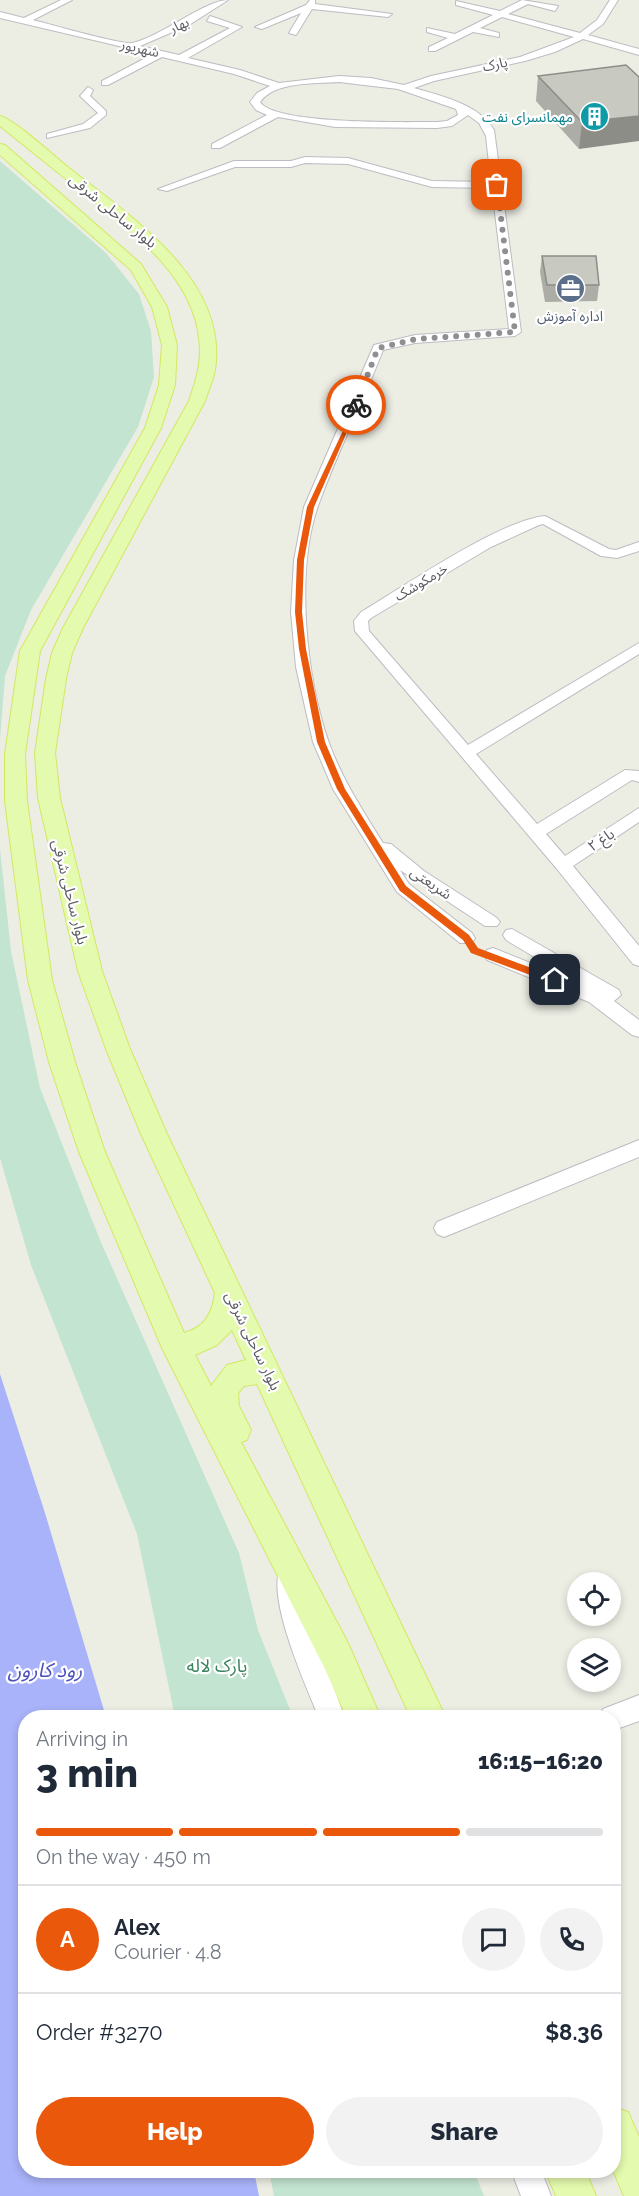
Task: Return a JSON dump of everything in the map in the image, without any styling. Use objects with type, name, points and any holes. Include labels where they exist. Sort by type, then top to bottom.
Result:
[{"type":"main road","name":"بلوار ساحلی شرقی","points":[[0,120],[150,239],[171,261],[202,315],[208,341],[207,370],[182,432],[73,628],[62,653],[45,753],[49,798],[90,971],[114,1038],[154,1134],[425,1710]]},
{"type":"main road","name":"بلوار ساحلی شرقی","points":[[0,148],[136,267],[150,286],[164,318],[170,343],[171,371],[166,399],[153,428],[30,651],[15,754],[16,801],[40,980],[62,1062],[92,1152],[176,1348],[336,1655],[360,1710]]},
{"type":"main road","points":[[48,191],[59,192],[68,188],[53,162]]},
{"type":"main road","points":[[119,214],[102,214],[95,221],[130,250],[136,267]]},
{"type":"main road","points":[[176,1348],[198,1343],[217,1330],[228,1312],[229,1292]]},
{"type":"main road","points":[[269,1375],[259,1371],[237,1374],[229,1381],[221,1400],[263,1486],[273,1537]]},
{"type":"main road","points":[[621,2142],[639,2183]]},
{"type":"main road","points":[[568,2178],[576,2196]]},
{"type":"street","points":[[25,21],[68,0]]},
{"type":"street","name":"بهار","points":[[133,46],[186,23],[224,0]]},
{"type":"street","points":[[432,49],[528,0],[555,8]]},
{"type":"street","name":"پارک","points":[[407,87],[441,74],[517,60],[583,37],[610,10],[614,0]]},
{"type":"street","points":[[259,27],[312,3],[388,14]]},
{"type":"street","points":[[293,33],[312,3]]},
{"type":"street","points":[[459,3],[639,52]]},
{"type":"street","name":"شهریور","points":[[0,15],[162,53],[278,86]]},
{"type":"street","points":[[181,58],[238,27],[210,19]]},
{"type":"street","points":[[472,29],[496,35]]},
{"type":"street","points":[[430,30],[455,37]]},
{"type":"street","points":[[50,136],[92,125],[104,113],[88,101],[85,96],[88,90],[107,90],[111,87],[105,83],[162,53]]},
{"type":"street","points":[[372,837],[341,789],[321,742],[304,667],[298,612],[301,560],[311,507],[378,348],[416,339],[515,332],[491,136],[488,125],[477,116],[459,107],[407,87],[365,79],[278,86],[265,90],[255,102],[259,108],[275,115],[334,124],[449,124],[463,116],[459,107]]},
{"type":"street","points":[[216,146],[275,115]]},
{"type":"street","points":[[437,125],[472,129],[491,136]]},
{"type":"street","points":[[163,189],[234,164],[291,164],[305,160],[348,161],[432,184],[497,185]]},
{"type":"street","name":"خرمکوشک","points":[[637,953],[362,631],[361,621],[366,615],[486,544],[536,521],[545,520],[606,553],[617,554],[639,546]]},
{"type":"street","points":[[466,753],[639,648]]},
{"type":"street","points":[[535,833],[631,774],[639,777]]},
{"type":"street","name":"باغ ۲","points":[[562,865],[639,814]]},
{"type":"street","name":"شریعتی","points":[[372,837],[418,875],[491,922]]},
{"type":"street","name":"شریعتی","points":[[372,837],[403,888],[466,938]]},
{"type":"street","points":[[639,1019],[605,988],[512,935],[500,924],[491,922],[474,926],[466,938],[474,950],[493,955],[596,997],[639,1030]]},
{"type":"street","points":[[493,955],[509,948],[512,935]]},
{"type":"street","points":[[444,1228],[639,1148]]},
{"type":"street","points":[[289,1568],[291,1601],[307,1659],[329,1710]]},
{"type":"street","points":[[621,1715],[639,1708]]},
{"type":"street","points":[[528,2178],[536,2196]]},
{"type":"green space","points":[[0,161],[106,253],[139,294],[151,331],[154,377],[138,427],[31,610],[5,676],[0,739]]},
{"type":"green space","name":"پارک لاله","points":[[0,849],[11,951],[40,1088],[100,1240],[239,1553],[258,1630],[290,1710],[174,1710],[137,1534],[31,1265],[0,1158]]},
{"type":"green space","points":[[270,2178],[477,2178],[484,2196],[274,2196]]},
{"type":"water","name":"رود کارون","points":[[0,1374],[45,1513],[104,1710],[18,1710],[18,2178],[255,2178],[259,2196],[0,2196]]},
{"type":"building","points":[[626,65],[639,77],[639,116],[582,122],[538,76]]},
{"type":"building","points":[[542,256],[596,256],[599,285],[547,285]]},
{"type":"way so far","points":[[356,405],[378,348],[416,339],[515,332],[497,185]]},
{"type":"place","name":"مهمانسرای نفت","points":[[594,117]]},
{"type":"place","name":"اداره آموزش","points":[[570,289]]},
{"type":"route","points":[[356,405],[311,507],[301,560],[298,612],[302,649],[321,742],[341,789],[403,888],[466,938],[474,950],[493,955],[555,980]]}]
